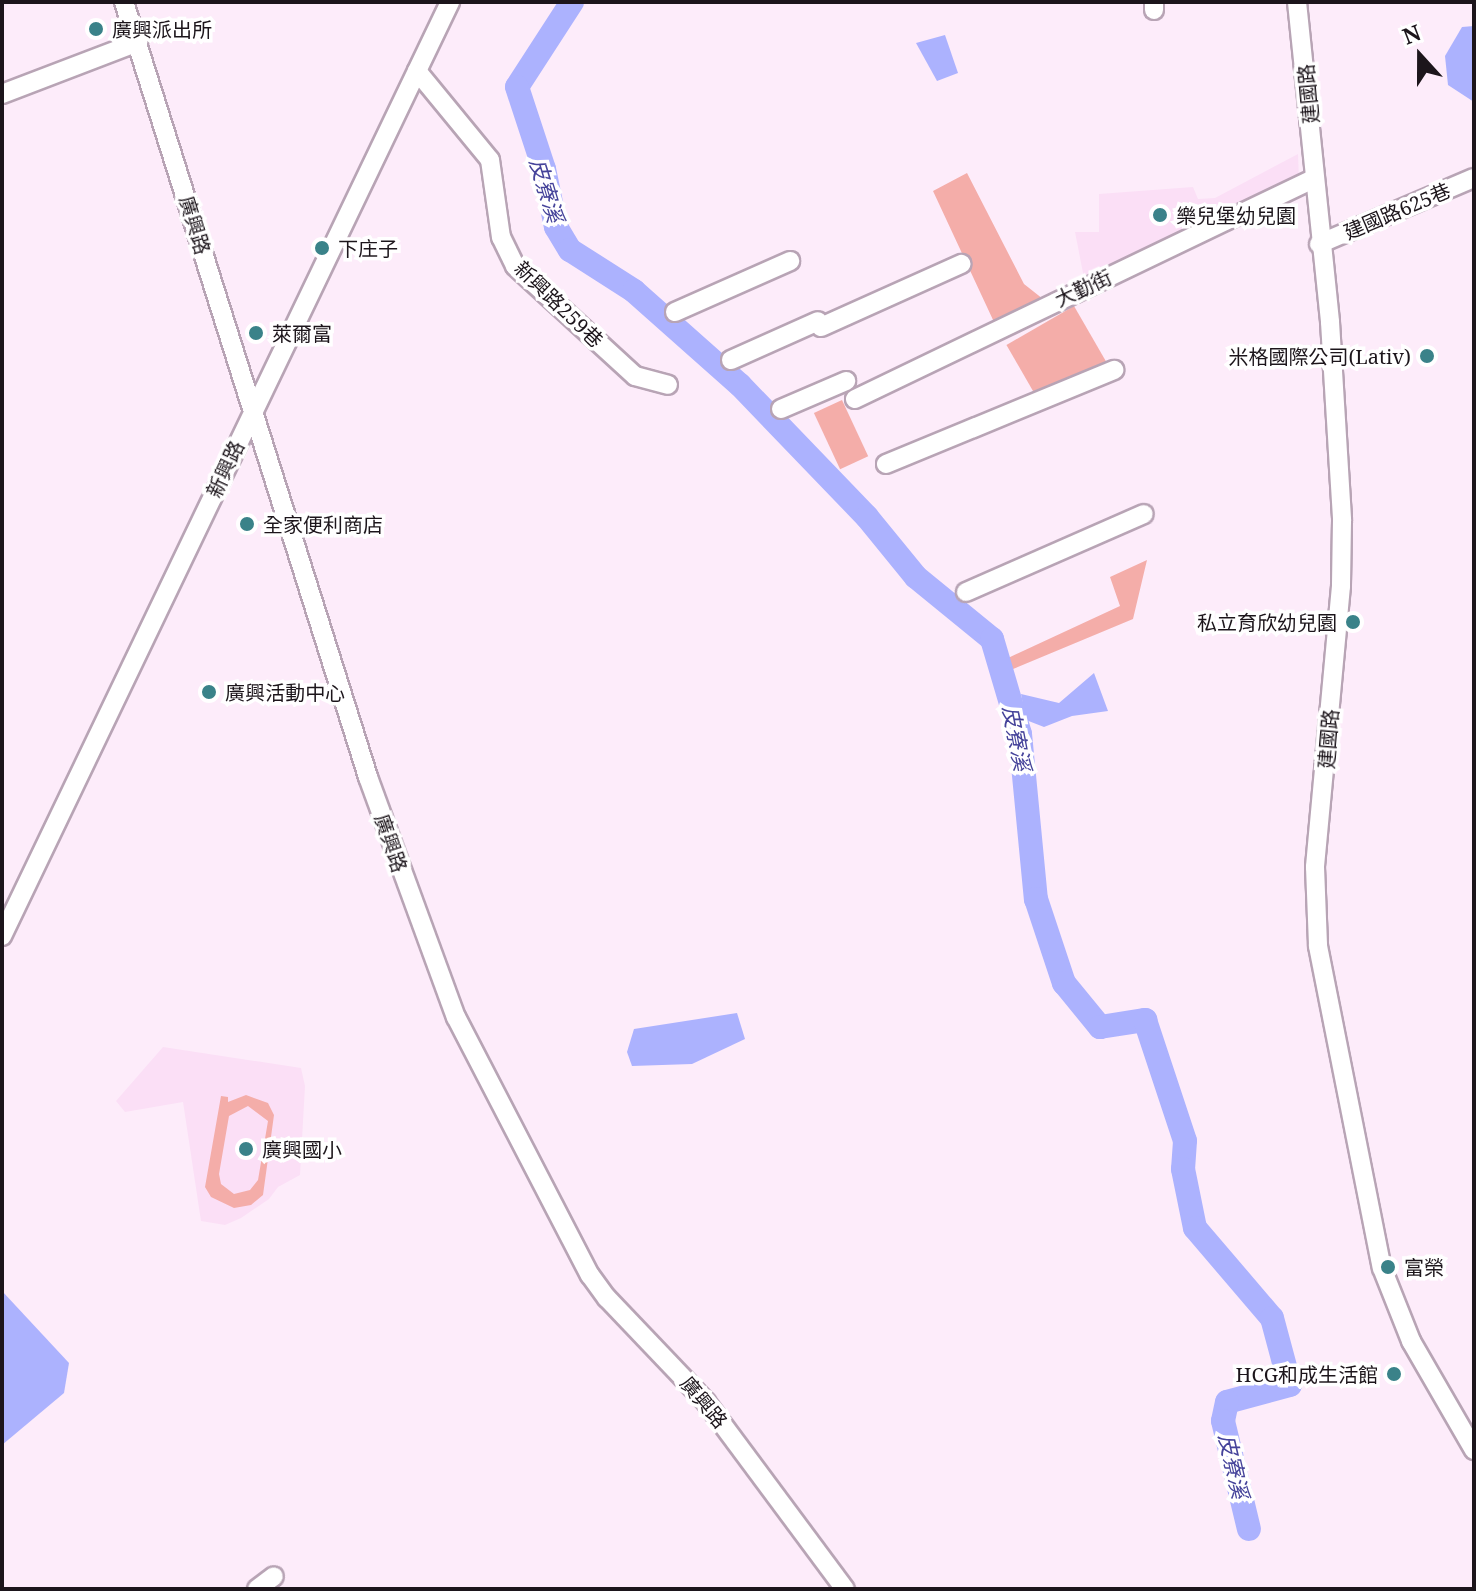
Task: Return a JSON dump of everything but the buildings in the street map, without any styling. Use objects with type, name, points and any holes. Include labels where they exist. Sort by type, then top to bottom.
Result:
[{"type":"street","name":"廣興路","points":[[124,2],[368,777],[456,1017],[590,1275],[706,1402],[845,1589]]},
{"type":"street","name":"新興路","points":[[2,936],[450,2]]},
{"type":"street","name":"建國路","points":[[1297,2],[1310,100],[1319,244],[1330,322],[1342,521],[1341,586],[1315,867],[1318,946],[1382,1268],[1411,1341],[1474,1450]]},
{"type":"street","points":[[2,94],[138,42]]},
{"type":"street","name":"新興路259巷","points":[[417,71],[490,160],[501,237],[515,266],[635,376],[668,385]]},
{"type":"street","name":"建國路625巷","points":[[1319,244],[1474,178]]},
{"type":"street","name":"大勤街","points":[[855,399],[1313,179]]},
{"type":"street","points":[[675,312],[790,261]]},
{"type":"street","points":[[731,360],[961,264]]},
{"type":"street","points":[[886,464],[1114,370]]},
{"type":"street","points":[[781,409],[846,381]]},
{"type":"street","points":[[966,592],[1144,514]]},
{"type":"street","points":[[257,1589],[274,1576]]},
{"type":"shaded area","name":"樂兒堡幼兒園","points":[[1298,154],[1299,180],[1084,278],[1075,232],[1099,232],[1099,194],[1193,187],[1198,199],[1215,198]]},
{"type":"shaded area","points":[[967,173],[1024,284],[1043,299],[994,322],[933,191]]},
{"type":"shaded area","points":[[1074,306],[1108,366],[1041,405],[1006,345]]},
{"type":"shaded area","points":[[842,400],[868,456],[840,469],[814,413]]},
{"type":"shaded area","points":[[1147,560],[1133,619],[1013,669],[1008,658],[1120,606],[1110,577]]},
{"type":"shaded area","name":"廣興國小","points":[[163,1047],[301,1068],[305,1086],[300,1175],[278,1187],[269,1199],[241,1218],[225,1225],[201,1221],[183,1102],[125,1112],[116,1101]]},
{"type":"shaded area","points":[[246,1095],[268,1103],[274,1115],[263,1195],[251,1205],[234,1208],[211,1197],[205,1187],[221,1096],[228,1097],[228,1102]],"holes":[[[248,1106],[268,1121],[258,1180],[250,1190],[234,1194],[221,1184],[219,1174],[229,1116]]]},
{"type":"water","points":[[1474,26],[1474,102],[1448,85],[1445,56],[1462,27]]},
{"type":"water","points":[[945,35],[958,73],[937,81],[916,43]]},
{"type":"water","points":[[1094,673],[1108,711],[1072,716],[1044,727],[1026,720],[1021,694],[1059,703]]},
{"type":"water","points":[[737,1013],[745,1039],[692,1064],[632,1066],[627,1052],[634,1029]]},
{"type":"water","points":[[2,1291],[69,1363],[64,1393],[2,1445]]},
{"type":"waterway","name":"皮寮溪","points":[[572,2],[517,87],[544,169],[556,227],[570,250],[634,291],[740,385],[867,517],[916,577],[992,639],[1020,734],[1036,899],[1064,983],[1100,1027],[1145,1020],[1185,1141],[1183,1169],[1195,1228],[1272,1318],[1290,1385],[1227,1402],[1223,1421],[1249,1529]]},
{"type":"place","name":"廣興派出所","points":[[96,29]]},
{"type":"place","name":"樂兒堡幼兒園","points":[[1160,215]]},
{"type":"place","name":"下庄子","points":[[322,248]]},
{"type":"place","name":"萊爾富","points":[[256,333]]},
{"type":"place","name":"米格國際公司(Lativ)","points":[[1427,356]]},
{"type":"place","name":"全家便利商店","points":[[247,524]]},
{"type":"place","name":"私立育欣幼兒園","points":[[1353,622]]},
{"type":"place","name":"廣興活動中心","points":[[209,692]]},
{"type":"place","name":"廣興國小","points":[[246,1149]]},
{"type":"place","name":"富榮","points":[[1388,1267]]},
{"type":"place","name":"HCG和成生活館","points":[[1394,1374]]}]
